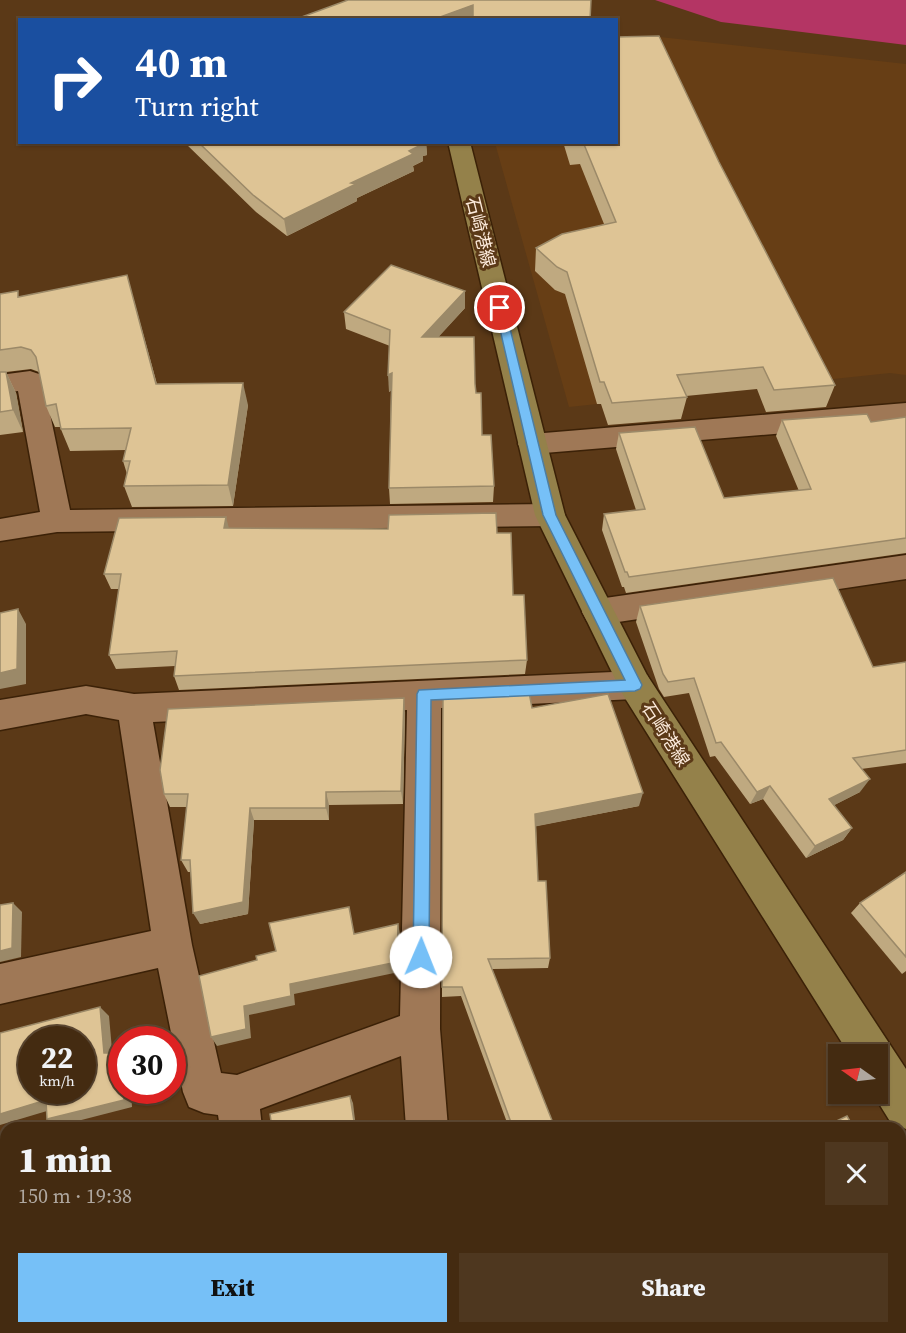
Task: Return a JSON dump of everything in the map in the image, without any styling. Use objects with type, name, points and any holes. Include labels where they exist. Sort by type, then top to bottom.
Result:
[{"type":"main road","name":"石崎港線","points":[[460,144],[550,515],[635,685],[866,1044]]},
{"type":"main road","points":[[888,1080],[906,1108]]},
{"type":"street","points":[[0,384],[30,380],[57,521]]},
{"type":"street","points":[[532,444],[906,413]]},
{"type":"street","points":[[0,530],[57,521],[550,515]]},
{"type":"street","points":[[598,612],[906,567]]},
{"type":"street","points":[[0,715],[86,700],[134,708],[635,685]]},
{"type":"street","points":[[424,694],[420,1029],[427,1122]]},
{"type":"street","points":[[134,708],[173,945],[204,1092],[239,1112],[420,1029]]},
{"type":"street","points":[[0,984],[173,945]]},
{"type":"shaded area","points":[[655,0],[906,0],[906,45],[721,22]]},
{"type":"shaded area","points":[[618,36],[660,37],[906,64],[906,375],[890,373],[569,407],[495,144],[618,144]]},
{"type":"building","points":[[348,0],[591,0],[590,18],[473,18],[473,5],[437,18],[299,18]]},
{"type":"building","points":[[659,36],[719,162],[835,385],[774,390],[763,367],[677,375],[687,397],[612,403],[604,382],[600,382],[567,272],[557,267],[536,248],[562,234],[616,222],[584,144],[618,144],[618,37]]},
{"type":"building","points":[[200,144],[423,144],[409,151],[413,154],[351,183],[356,184],[284,219],[253,195]]},
{"type":"building","points":[[391,265],[465,291],[422,337],[474,337],[476,393],[481,393],[482,435],[491,435],[494,486],[389,488],[392,373],[388,375],[390,330],[344,312]]},
{"type":"building","points":[[127,275],[156,384],[243,383],[228,485],[124,486],[130,461],[123,461],[131,428],[61,429],[56,404],[46,406],[36,357],[31,350],[21,347],[0,350],[0,294],[18,291],[18,297]]},
{"type":"building","points":[[0,372],[6,372],[13,410],[0,412]]},
{"type":"building","points":[[867,414],[871,422],[906,417],[906,538],[629,577],[625,572],[604,514],[645,509],[619,433],[695,427],[724,498],[811,489],[782,420]]},
{"type":"building","points":[[496,513],[497,533],[511,533],[513,595],[524,595],[527,660],[174,676],[177,651],[109,655],[121,574],[104,574],[119,518],[226,517],[224,528],[388,529],[389,515]]},
{"type":"building","points":[[833,578],[873,667],[906,662],[906,750],[853,758],[870,779],[829,799],[852,828],[815,846],[770,786],[757,792],[721,742],[716,743],[694,678],[668,682],[663,674],[640,606]]},
{"type":"building","points":[[18,609],[17,669],[0,673],[0,613]]},
{"type":"building","points":[[529,692],[532,708],[608,694],[643,793],[535,814],[538,881],[546,881],[550,958],[488,959],[553,1122],[511,1122],[462,987],[442,987],[443,696]]},
{"type":"building","points":[[404,698],[401,791],[326,792],[326,808],[250,808],[243,902],[193,913],[190,860],[181,860],[188,794],[164,794],[160,770],[168,709]]},
{"type":"building","points":[[906,872],[906,957],[860,903]]},
{"type":"building","points":[[13,903],[12,948],[0,951],[0,905]]},
{"type":"building","points":[[349,907],[354,934],[398,924],[397,962],[290,984],[291,996],[244,1006],[246,1029],[211,1037],[199,976],[257,960],[256,956],[276,951],[269,923]]},
{"type":"building","points":[[100,1007],[104,1053],[108,1053],[108,1104],[47,1119],[46,1104],[96,1104],[96,1026],[27,1026]]},
{"type":"building","points":[[18,1028],[18,1104],[33,1104],[0,1114],[0,1033]]},
{"type":"building","points":[[350,1096],[354,1122],[265,1122],[271,1121],[270,1114]]},
{"type":"building","points":[[847,1116],[850,1122],[834,1122]]},
{"type":"route","points":[[421,957],[424,694],[635,685],[550,515],[500,308]]}]
